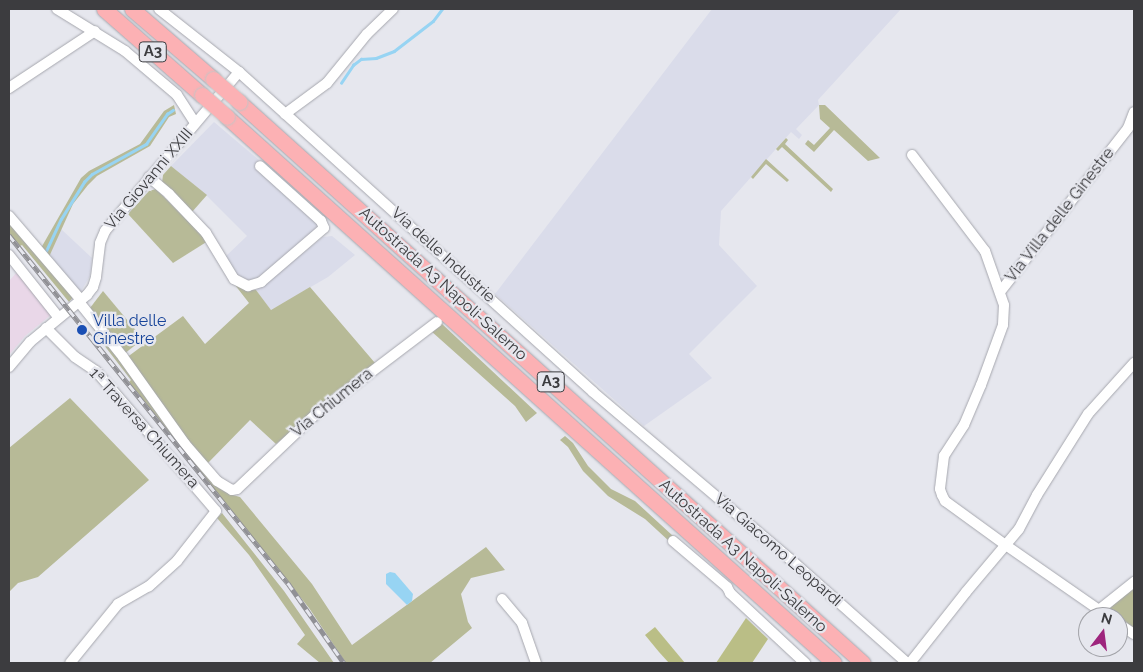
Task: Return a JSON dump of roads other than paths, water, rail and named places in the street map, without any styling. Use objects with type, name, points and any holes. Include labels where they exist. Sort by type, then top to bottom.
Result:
[{"type":"highway","name":"Autostrada A3 Napoli-Salerno","points":[[104,9],[227,117],[834,663]]},
{"type":"highway","name":"Autostrada A3 Napoli-Salerno","points":[[132,9],[213,78],[863,663]]},
{"type":"street","points":[[57,9],[125,51],[177,95],[195,123]]},
{"type":"street","points":[[159,9],[239,72]]},
{"type":"street","points":[[286,114],[327,83],[367,34],[393,9]]},
{"type":"street","points":[[9,88],[95,31]]},
{"type":"street","name":"Via delle Industrie","points":[[239,72],[648,439]]},
{"type":"street","name":"Via Giovanni XXIII","points":[[9,367],[30,342],[80,301],[93,287],[100,243],[105,231],[239,72]]},
{"type":"street","name":"Via Villa delle Ginestre","points":[[1000,292],[1128,128],[1134,112]]},
{"type":"street","points":[[912,155],[985,252],[1004,305],[1003,325],[970,413],[944,456],[940,489],[945,501],[1095,607]]},
{"type":"street","points":[[149,178],[169,194],[206,233],[234,279],[248,286],[261,282],[285,259],[324,228],[321,221],[260,166]]},
{"type":"street","points":[[9,216],[80,301]]},
{"type":"street","points":[[9,255],[59,318]]},
{"type":"street","name":"Via Chiumera","points":[[80,301],[185,444],[217,481],[232,490],[316,414],[437,322]]},
{"type":"street","name":"1ª Traversa Chiumera","points":[[46,328],[75,357],[96,371],[216,511],[177,561],[149,586],[118,604],[70,663]]},
{"type":"street","name":"Via Giacomo Leopardi","points":[[648,439],[909,663],[1020,530],[1042,488],[1088,414],[1134,363]]},
{"type":"street","points":[[673,541],[727,587],[730,593],[805,663]]},
{"type":"street","points":[[1103,607],[1134,582]]},
{"type":"street","points":[[502,599],[522,623],[536,663]]},
{"type":"water","points":[[390,572],[395,573],[413,594],[412,601],[407,605],[386,584],[386,574]]},
{"type":"waterway","points":[[341,83],[353,65],[361,59],[376,58],[394,51],[433,21],[442,9]]},
{"type":"waterway","points":[[46,251],[61,219],[84,182],[92,174],[146,144],[167,114],[173,110]]},
{"type":"railway","points":[[9,235],[288,583],[344,663]]},
{"type":"place","name":"Villa delle Ginestre","points":[[82,330]]}]
